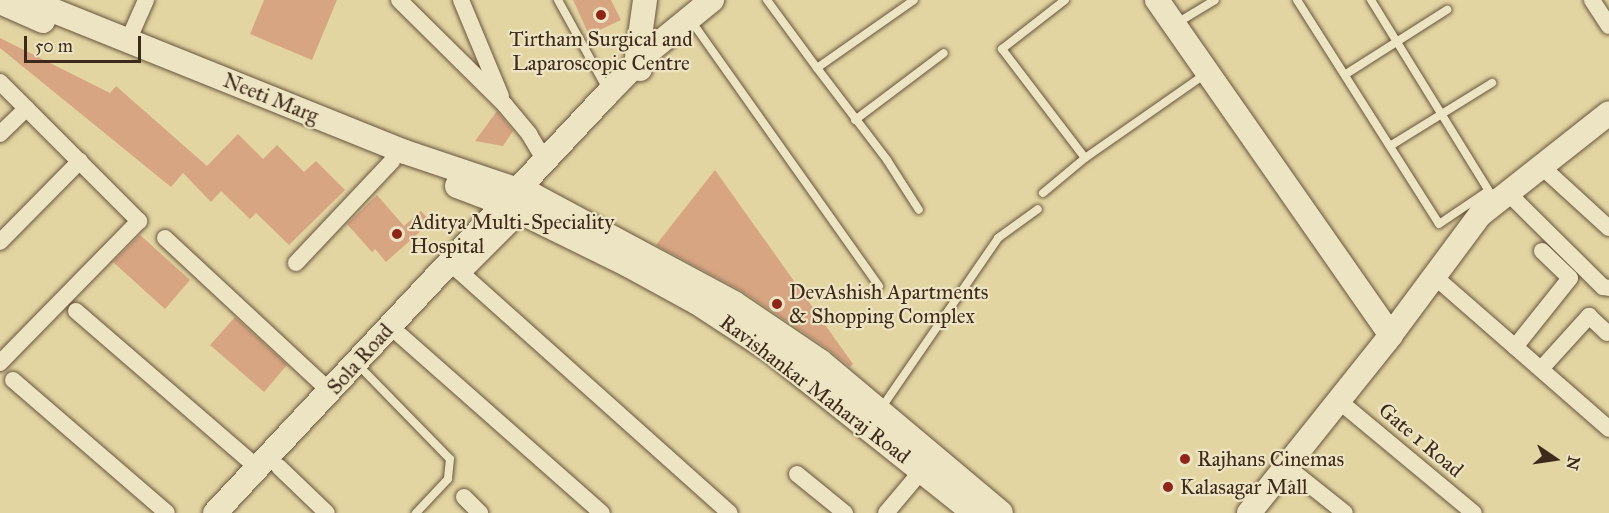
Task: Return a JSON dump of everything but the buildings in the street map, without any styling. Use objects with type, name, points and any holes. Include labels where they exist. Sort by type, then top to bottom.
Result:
[{"type":"main road","name":"Neeti Marg","points":[[27,0],[405,152],[518,200]]},
{"type":"main road","points":[[645,0],[646,63]]},
{"type":"main road","points":[[646,63],[656,0]]},
{"type":"main road","name":"Sola Road","points":[[235,513],[268,467],[331,392],[518,200],[646,63],[712,0]]},
{"type":"main road","name":"Sola Road","points":[[215,513],[268,467],[366,374],[459,271],[518,200],[545,161],[609,92],[646,63],[697,29],[732,0]]},
{"type":"main road","points":[[1156,0],[1391,335]]},
{"type":"main road","points":[[0,2],[392,161],[518,200]]},
{"type":"main road","points":[[1250,513],[1391,335],[1497,194],[1541,166],[1609,113]]},
{"type":"main road","name":"Ravishankar Maharaj Road","points":[[518,200],[734,303],[820,361],[1001,513]]},
{"type":"main road","name":"Ravishankar Maharaj Road","points":[[518,200],[696,302],[771,351],[922,469],[968,511]]},
{"type":"street","points":[[128,41],[146,0]]},
{"type":"street","points":[[399,0],[505,105],[529,134],[545,161]]},
{"type":"street","points":[[460,0],[505,105]]},
{"type":"street","points":[[1592,0],[1609,26]]},
{"type":"street","points":[[0,82],[139,221],[0,363]]},
{"type":"street","points":[[0,134],[27,108]]},
{"type":"street","points":[[0,242],[80,161]]},
{"type":"street","points":[[296,263],[392,161]]},
{"type":"street","points":[[1541,166],[1609,228]]},
{"type":"street","points":[[1497,194],[1603,287],[1609,288]]},
{"type":"street","points":[[165,238],[331,392]]},
{"type":"street","points":[[1515,347],[1570,278],[1542,250]]},
{"type":"street","points":[[459,271],[730,513]]},
{"type":"street","points":[[1435,277],[1541,369],[1606,421]]},
{"type":"street","points":[[76,311],[327,513]]},
{"type":"street","points":[[1541,369],[1589,316],[1608,333]]},
{"type":"street","points":[[400,335],[602,513]]},
{"type":"street","points":[[13,380],[167,513]]},
{"type":"street","name":"Gate 1 Road","points":[[1339,401],[1474,513]]},
{"type":"street","points":[[1286,466],[1345,513]]},
{"type":"street","points":[[886,513],[922,469]]},
{"type":"street","points":[[797,474],[845,513]]},
{"type":"street","points":[[464,497],[480,513]]},
{"type":"lane","points":[[558,0],[609,92]]},
{"type":"lane","points":[[767,0],[919,210]]},
{"type":"lane","points":[[817,68],[914,0]]},
{"type":"lane","points":[[1065,0],[1002,49],[1085,158]]},
{"type":"lane","points":[[1174,25],[1215,0]]},
{"type":"lane","points":[[1308,0],[1298,3],[1346,74],[1439,224],[1497,194],[1441,114],[1371,0]]},
{"type":"lane","points":[[1346,74],[1447,10]]},
{"type":"lane","points":[[697,29],[879,286]]},
{"type":"lane","points":[[855,120],[944,53]]},
{"type":"lane","points":[[1043,193],[1085,158],[1208,72]]},
{"type":"lane","points":[[1390,146],[1492,82]]},
{"type":"lane","points":[[879,411],[998,238],[1038,209]]},
{"type":"lane","points":[[366,374],[450,459],[448,479],[416,513]]},
{"type":"place","name":"Tirtham Surgical and Laparoscopic Centre","points":[[601,15]]},
{"type":"place","name":"Aditya Multi-Speciality Hospital","points":[[397,234]]},
{"type":"place","name":"DevAshish Apartments & Shopping Complex","points":[[777,304]]},
{"type":"place","name":"Rajhans Cinemas","points":[[1185,459]]},
{"type":"place","name":"Kalasagar Mall","points":[[1168,487]]}]
